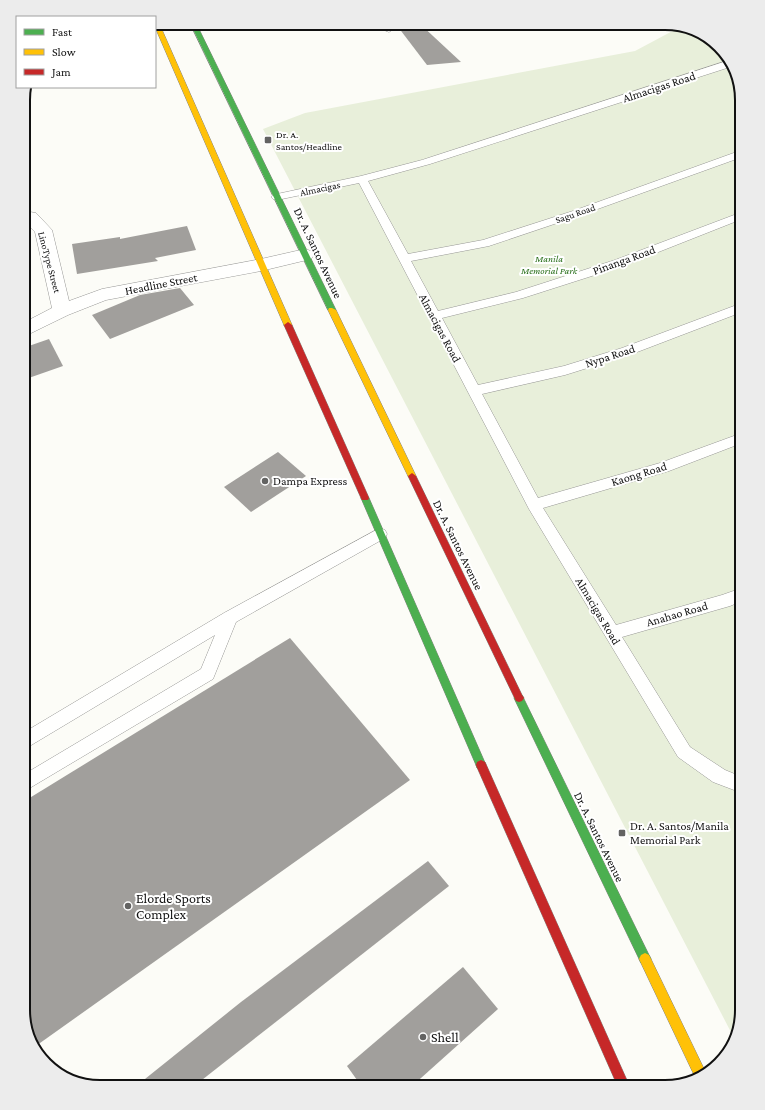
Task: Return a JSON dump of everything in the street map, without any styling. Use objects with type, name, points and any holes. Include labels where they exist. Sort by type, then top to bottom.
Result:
[{"type":"main road","points":[[159,30],[261,265],[299,346],[536,891],[590,1008],[621,1080]]},
{"type":"main road","name":"Dr. A. Santos Avenue","points":[[196,30],[699,1071]]},
{"type":"street","name":"LinoType Street","points":[[30,221],[43,230],[62,311]]},
{"type":"street","name":"Headline Street","points":[[30,327],[62,311],[102,295],[261,265],[305,255]]},
{"type":"lane","name":"Almacigas Road","points":[[726,65],[491,142],[426,162],[362,179],[403,260],[534,505],[684,752],[719,776],[735,782]]},
{"type":"lane","name":"Sagu Road","points":[[403,260],[485,244],[735,156]]},
{"type":"lane","name":"Almacigas","points":[[277,197],[362,179]]},
{"type":"lane","name":"Pinanga Road","points":[[433,316],[519,296],[598,270],[735,218]]},
{"type":"lane","name":"Nypa Road","points":[[474,391],[565,370],[627,351],[735,310]]},
{"type":"lane","name":"Kaong Road","points":[[534,505],[664,467],[735,441]]},
{"type":"lane","points":[[30,738],[230,618],[380,534]]},
{"type":"lane","name":"Anahao Road","points":[[612,634],[735,597]]},
{"type":"lane","points":[[30,780],[207,674],[230,618]]},
{"type":"green space","name":"Manila Memorial Park","points":[[673,30],[696,37],[711,47],[726,65],[733,82],[735,100],[735,1010],[731,1033],[263,129],[305,113],[635,51]]},
{"type":"building","points":[[400,30],[427,30],[461,62],[427,65]]},
{"type":"building","points":[[187,226],[196,250],[155,258],[158,261],[77,274],[72,244],[120,237],[120,239]]},
{"type":"building","points":[[180,288],[194,305],[110,339],[92,315],[140,295]]},
{"type":"building","points":[[49,339],[63,366],[30,378],[30,346]]},
{"type":"building","name":"Dampa Express","points":[[278,452],[306,476],[251,512],[224,487]]},
{"type":"building","name":"Elorde Sports Complex","points":[[290,638],[410,780],[39,1044],[32,1028],[30,1010],[30,798]]},
{"type":"building","points":[[428,861],[449,886],[202,1080],[144,1080],[241,1002]]},
{"type":"building","name":"Shell","points":[[463,967],[498,1009],[419,1080],[357,1080],[347,1066]]},
{"type":"traffic: fast","points":[[196,30],[332,310]]},
{"type":"traffic: fast","points":[[365,498],[481,765]]},
{"type":"traffic: fast","points":[[519,698],[645,959]]},
{"type":"traffic: slow","points":[[159,30],[288,325]]},
{"type":"traffic: slow","points":[[332,310],[412,476]]},
{"type":"traffic: slow","points":[[645,959],[699,1071]]},
{"type":"traffic: jam","points":[[288,325],[365,498]]},
{"type":"traffic: jam","points":[[412,476],[519,698]]},
{"type":"traffic: jam","points":[[481,765],[621,1080]]},
{"type":"place","name":"Dr. A. Santos/Headline","points":[[268,140]]},
{"type":"place","name":"Dampa Express","points":[[265,481]]},
{"type":"place","name":"Dr. A. Santos/Manila Memorial Park","points":[[622,833]]},
{"type":"place","name":"Elorde Sports Complex","points":[[128,906]]},
{"type":"place","name":"Shell","points":[[423,1037]]}]
